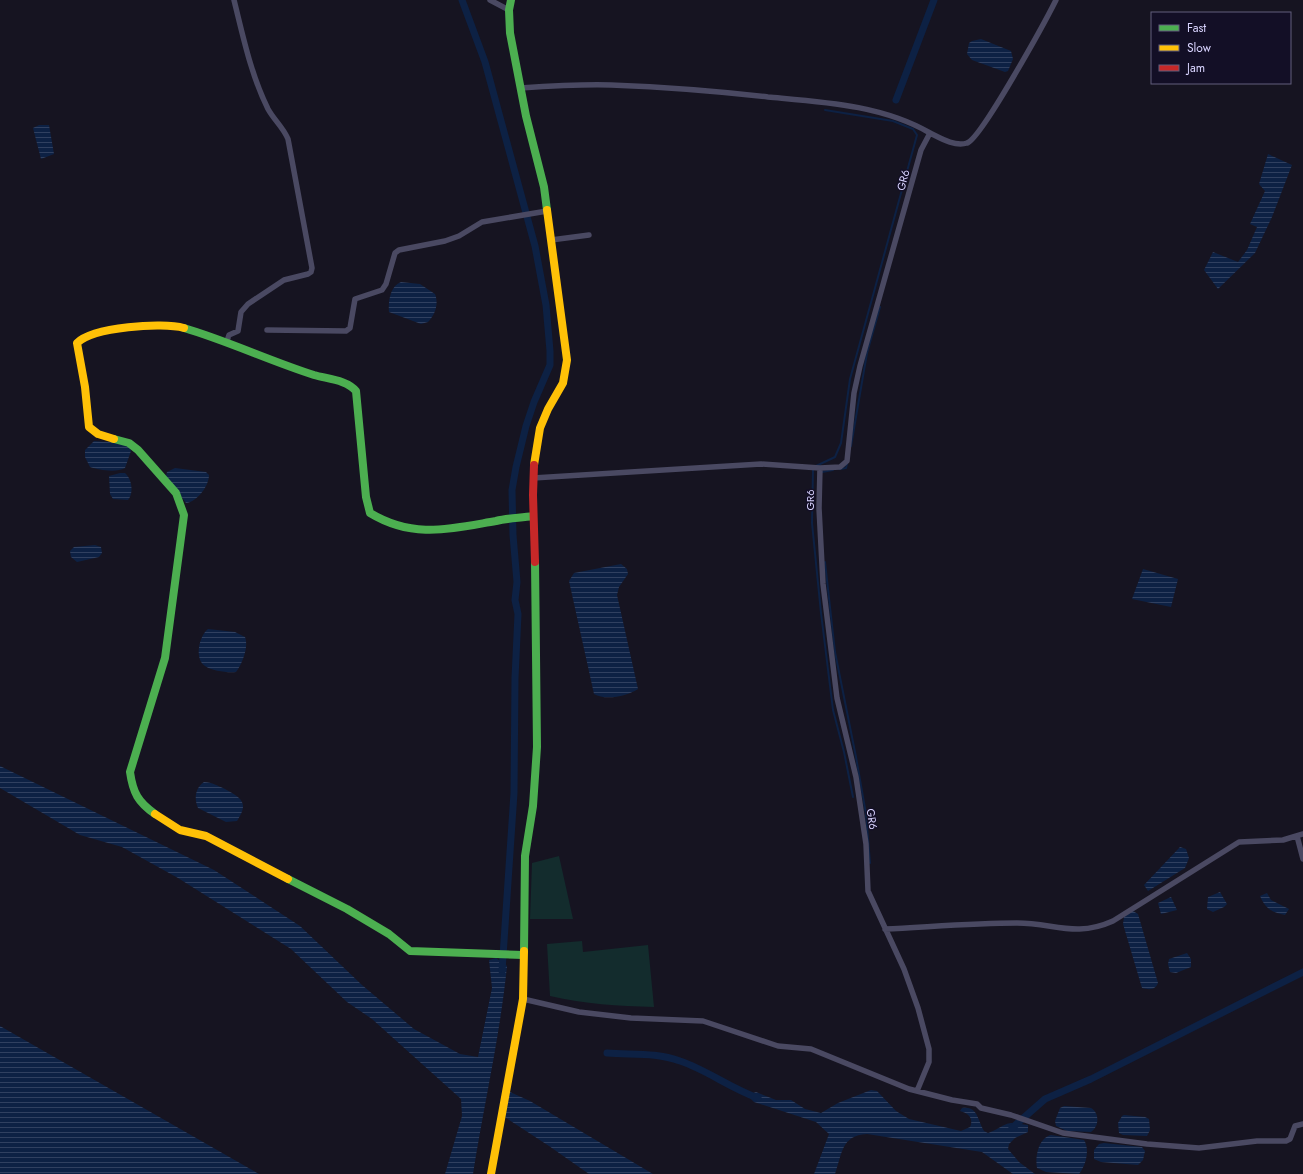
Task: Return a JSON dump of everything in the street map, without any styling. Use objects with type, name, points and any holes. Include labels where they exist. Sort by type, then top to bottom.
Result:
[{"type":"street","points":[[227,340],[228,335],[238,331],[241,312],[248,304],[284,280],[312,272],[288,139],[284,128],[273,116],[265,102],[254,70],[234,0]]},
{"type":"street","points":[[490,0],[509,10]]},
{"type":"street","points":[[491,1174],[523,999],[520,955],[525,856],[529,821],[533,806],[538,748],[535,684],[536,598],[530,516],[533,478],[540,428],[548,409],[563,383],[567,360],[544,187],[520,88],[510,33],[509,10],[511,0]]},
{"type":"street","points":[[520,88],[610,85],[723,92],[825,102],[890,115],[910,122],[930,133],[955,143],[968,143],[973,140],[1003,94],[1056,0]]},
{"type":"street","name":"GR6","points":[[917,1091],[929,1062],[929,1049],[918,1008],[907,976],[868,891],[866,844],[856,777],[837,698],[823,584],[819,508],[820,468],[840,467],[845,465],[847,461],[854,393],[860,366],[922,150],[930,133]]},
{"type":"street","points":[[267,330],[346,331],[350,328],[355,299],[382,290],[386,284],[395,253],[399,250],[445,241],[459,236],[482,222],[547,211]]},
{"type":"street","points":[[551,240],[589,235]]},
{"type":"street","points":[[520,955],[410,951],[389,934],[347,909],[206,836],[180,830],[146,808],[132,788],[130,781],[131,767],[165,658],[184,515],[182,503],[177,493],[137,448],[128,442],[94,432],[89,427],[85,387],[77,343],[80,339],[104,332],[144,325],[172,325],[227,340],[314,376],[354,387],[356,391],[366,497],[370,513],[400,528],[430,530],[530,516]]},
{"type":"street","points":[[533,478],[755,464],[820,468]]},
{"type":"street","points":[[885,929],[1018,923],[1077,931],[1092,929],[1113,921],[1239,842],[1284,840],[1303,834]]},
{"type":"street","points":[[1297,836],[1303,859]]},
{"type":"street","points":[[523,999],[579,1012],[630,1018],[704,1022],[778,1046],[811,1049],[917,1091],[952,1100],[977,1104],[988,1110],[1011,1115],[1063,1133],[1199,1148],[1257,1142],[1286,1141],[1290,1139],[1295,1126],[1303,1124]]},
{"type":"green space","points":[[559,856],[573,919],[530,919],[532,863]]},
{"type":"green space","points":[[582,941],[583,952],[648,945],[654,1007],[602,1004],[550,996],[547,944]]},
{"type":"water","points":[[981,39],[1011,51],[1013,59],[1008,71],[1005,72],[972,60],[967,54],[969,43]]},
{"type":"water","points":[[39,125],[49,125],[54,154],[41,159],[33,128]]},
{"type":"water","points":[[1268,154],[1292,165],[1272,217],[1255,253],[1218,289],[1204,270],[1213,252],[1238,262],[1247,250],[1257,227],[1250,224],[1265,191],[1259,184]]},
{"type":"water","points":[[401,282],[420,284],[435,294],[437,302],[436,309],[428,322],[421,324],[389,312],[390,295],[394,287]]},
{"type":"water","points":[[94,441],[122,443],[129,446],[131,451],[125,468],[112,471],[90,467],[85,457],[85,450]]},
{"type":"water","points":[[175,468],[206,472],[209,475],[207,484],[202,493],[194,500],[186,503],[166,476],[167,472]]},
{"type":"water","points":[[125,473],[131,482],[132,490],[128,500],[113,499],[110,494],[109,476]]},
{"type":"water","points":[[95,545],[101,547],[102,553],[99,557],[77,562],[71,557],[70,551],[74,547]]},
{"type":"water","points":[[621,564],[627,569],[628,574],[619,587],[617,595],[638,689],[622,696],[604,697],[594,694],[569,581],[574,573]]},
{"type":"water","points":[[1143,569],[1178,579],[1171,607],[1132,599]]},
{"type":"water","points":[[208,629],[235,632],[245,637],[246,646],[244,655],[236,672],[225,672],[208,668],[202,663],[199,653],[200,642]]},
{"type":"water","points":[[0,766],[214,870],[300,926],[362,985],[414,1029],[460,1054],[478,1057],[492,988],[489,960],[496,958],[507,966],[496,1044],[473,1174],[445,1174],[462,1116],[461,1099],[372,1019],[347,1002],[291,949],[178,878],[122,847],[80,835],[0,788]]},
{"type":"water","points":[[204,782],[217,785],[239,798],[243,805],[243,810],[237,821],[226,822],[198,808],[196,794],[201,784]]},
{"type":"water","points":[[1180,847],[1186,849],[1189,858],[1185,868],[1148,891],[1144,885]]},
{"type":"water","points":[[1220,892],[1227,904],[1213,912],[1207,909],[1208,897]]},
{"type":"water","points":[[1267,893],[1271,900],[1289,909],[1285,915],[1276,913],[1264,904],[1260,896]]},
{"type":"water","points":[[1171,897],[1177,910],[1161,914],[1158,903]]},
{"type":"water","points":[[1133,911],[1138,914],[1158,983],[1152,989],[1142,988],[1123,924],[1124,917]]},
{"type":"water","points":[[1187,953],[1191,959],[1191,967],[1176,973],[1170,972],[1168,964],[1169,959]]},
{"type":"water","points":[[0,1026],[259,1174],[0,1174]]},
{"type":"water","points":[[871,1090],[877,1091],[896,1111],[909,1119],[961,1131],[970,1127],[971,1124],[970,1116],[960,1111],[962,1108],[971,1109],[974,1111],[984,1131],[988,1133],[1009,1123],[1028,1125],[1028,1132],[1015,1138],[1009,1144],[1008,1149],[1019,1162],[1035,1174],[1013,1174],[982,1152],[867,1134],[858,1135],[847,1142],[841,1153],[835,1174],[814,1174],[829,1134],[816,1122],[754,1102],[749,1097],[751,1094],[756,1092],[776,1100],[791,1100],[805,1109],[821,1113],[838,1103]]},
{"type":"water","points":[[510,1092],[530,1101],[653,1174],[589,1174],[503,1116]]},
{"type":"water","points":[[1064,1106],[1091,1108],[1094,1110],[1097,1116],[1097,1124],[1094,1130],[1091,1132],[1067,1131],[1056,1126],[1055,1121],[1060,1108]]},
{"type":"water","points":[[1124,1115],[1145,1117],[1149,1119],[1150,1130],[1147,1136],[1123,1135],[1119,1133],[1118,1123]]},
{"type":"water","points":[[1051,1135],[1084,1140],[1087,1153],[1084,1167],[1079,1174],[1046,1172],[1037,1168],[1037,1154],[1040,1144]]},
{"type":"water","points":[[1104,1143],[1142,1147],[1145,1151],[1143,1160],[1138,1165],[1101,1162],[1094,1159],[1094,1150],[1099,1144]]},
{"type":"waterway","points":[[462,0],[485,62],[535,246],[546,305],[550,351],[550,365],[534,402],[526,426],[512,490],[513,535],[517,582],[515,600],[518,614],[515,678],[514,793],[502,971]]},
{"type":"waterway","points":[[896,100],[934,0]]},
{"type":"waterway","points":[[816,466],[835,457],[841,443],[850,379],[917,135],[913,129],[893,121],[825,110]]},
{"type":"waterway","points":[[851,446],[867,353],[880,307]]},
{"type":"waterway","points":[[840,469],[846,468],[847,464]]},
{"type":"waterway","points":[[813,470],[812,523],[821,613],[833,710],[844,752],[853,797]]},
{"type":"waterway","points":[[822,472],[833,470]]},
{"type":"waterway","points":[[825,562],[835,652],[866,814],[870,863]]},
{"type":"waterway","points":[[1012,1128],[1045,1099],[1091,1079],[1303,972]]},
{"type":"waterway","points":[[607,1053],[653,1055],[671,1058],[700,1069],[758,1098]]},
{"type":"traffic: fast","points":[[511,0],[509,10],[510,33],[526,116],[544,187],[547,210]]},
{"type":"traffic: fast","points":[[184,328],[314,375],[337,380],[352,387],[356,391],[366,497],[370,513],[401,526],[432,530],[463,527],[505,519],[533,516]]},
{"type":"traffic: fast","points":[[114,439],[129,443],[138,450],[176,493],[184,515],[165,658],[130,772],[137,796],[140,801],[155,814]]},
{"type":"traffic: fast","points":[[524,951],[525,856],[533,806],[537,747],[535,562]]},
{"type":"traffic: fast","points":[[288,879],[347,909],[389,934],[410,951],[523,955]]},
{"type":"traffic: slow","points":[[534,465],[540,428],[548,409],[563,383],[567,360],[547,210]]},
{"type":"traffic: slow","points":[[114,439],[98,434],[89,427],[85,387],[77,343],[97,333],[128,327],[174,326],[184,328]]},
{"type":"traffic: slow","points":[[155,814],[180,830],[206,836],[288,879]]},
{"type":"traffic: slow","points":[[491,1174],[523,999],[524,951]]},
{"type":"traffic: jam","points":[[534,465],[533,495],[535,562]]}]
